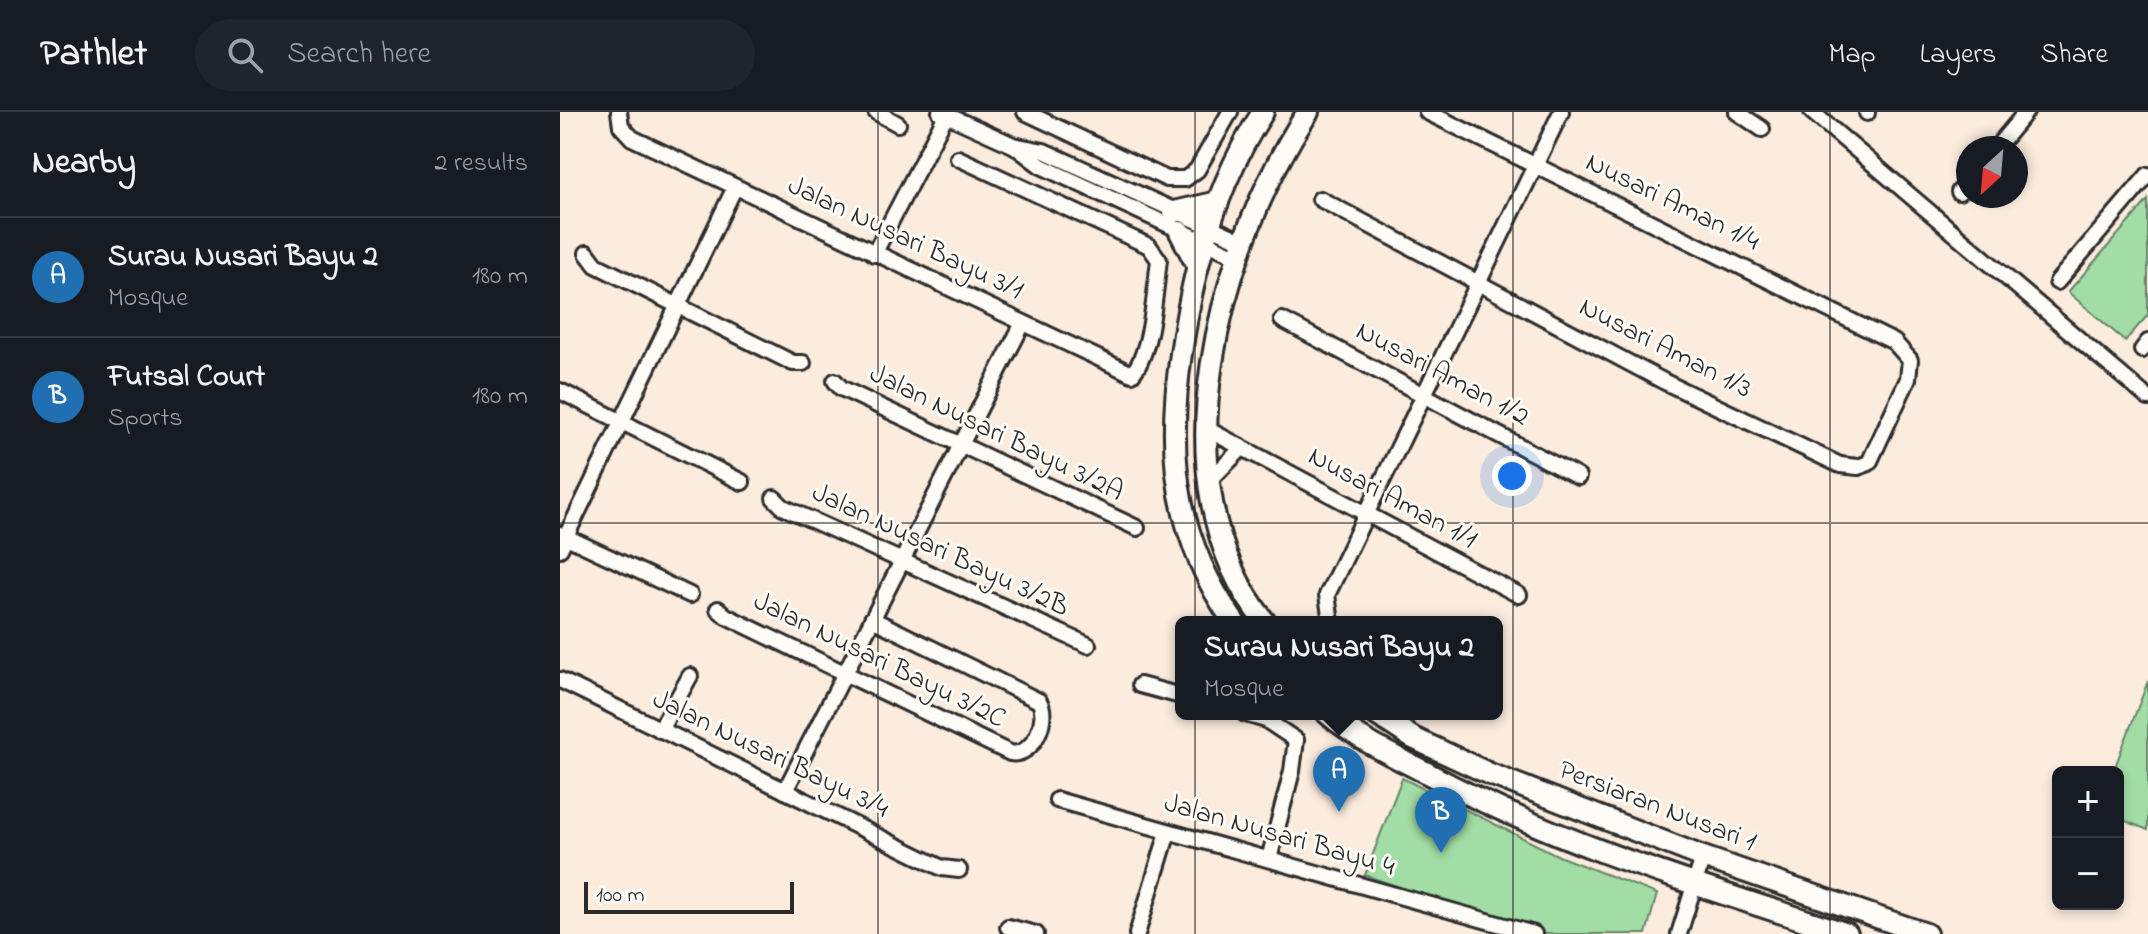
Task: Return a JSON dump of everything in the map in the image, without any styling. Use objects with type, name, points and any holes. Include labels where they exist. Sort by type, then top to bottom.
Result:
[{"type":"main road","points":[[1230,616],[1215,595],[1190,536],[1174,455],[1174,383],[1197,265],[1206,236],[1218,202],[1263,112]]},
{"type":"main road","points":[[1261,616],[1239,583],[1220,541],[1208,482],[1207,429],[1212,372],[1241,249],[1263,191],[1308,112]]},
{"type":"main road","points":[[1174,212],[1218,202]]},
{"type":"main road","points":[[1180,232],[1197,265]]},
{"type":"main road","name":"Persiaran Nusari 1","points":[[1337,720],[1376,746],[1471,797],[1571,841],[1696,887],[1847,934]]},
{"type":"main road","name":"Persiaran Nusari 1","points":[[1385,720],[1413,738],[1490,774],[1703,857],[1926,934]]},
{"type":"street","name":"Jalan Nusari Bayu 3/1","points":[[619,112],[621,126],[632,138],[1132,374],[1139,367],[1151,320],[1159,260],[1149,246],[958,158]]},
{"type":"street","points":[[876,112],[898,124]]},
{"type":"street","points":[[1025,112],[1167,179],[1185,179],[1197,170],[1230,112]]},
{"type":"street","name":"Nusari Aman 1/4","points":[[1427,112],[1894,342]]},
{"type":"street","points":[[1330,616],[1327,595],[1364,514],[1561,112]]},
{"type":"street","points":[[1737,112],[1762,129]]},
{"type":"street","points":[[1812,112],[2148,398]]},
{"type":"street","points":[[2006,136],[2026,112]]},
{"type":"street","points":[[874,254],[943,113],[1013,145],[1041,166],[1180,232],[1206,236],[1241,249]]},
{"type":"street","points":[[1013,145],[1044,151],[1174,212],[1206,236]]},
{"type":"street","points":[[2057,282],[2148,175]]},
{"type":"street","points":[[690,595],[562,540],[624,423],[735,187]]},
{"type":"street","name":"Nusari Aman 1/3","points":[[1320,199],[1665,382],[1849,466],[1869,463],[1908,379],[1910,360],[1894,342]]},
{"type":"street","points":[[587,253],[596,265],[793,363],[803,363]]},
{"type":"street","name":"Nusari Aman 1/2","points":[[1282,320],[1578,477]]},
{"type":"street","points":[[785,791],[1023,323]]},
{"type":"street","name":"Jalan Nusari Bayu 3/2A","points":[[835,381],[841,388],[1137,528]]},
{"type":"street","points":[[560,391],[742,482]]},
{"type":"street","name":"Nusari Aman 1/1","points":[[1207,429],[1519,595]]},
{"type":"street","points":[[1208,482],[1241,449]]},
{"type":"street","name":"Jalan Nusari Bayu 3/2B","points":[[774,498],[783,507],[1088,645]]},
{"type":"street","name":"Jalan Nusari Bayu 3/2C","points":[[718,609],[726,616],[1020,755],[1027,752],[1044,718],[1044,709],[1039,701],[872,619]]},
{"type":"street","points":[[660,730],[690,676]]},
{"type":"street","name":"Jalan Nusari Bayu 3/4","points":[[560,680],[942,868],[959,870]]},
{"type":"street","points":[[1140,685],[1175,694]]},
{"type":"street","points":[[1266,720],[1296,740],[1292,771],[1269,859]]},
{"type":"street","name":"Jalan Nusari Bayu 4","points":[[1057,800],[1534,934]]},
{"type":"street","points":[[1137,934],[1168,832]]},
{"type":"street","points":[[1679,934],[1703,857]]},
{"type":"street","points":[[1008,927],[1036,934]]},
{"type":"green space","points":[[2148,200],[2148,315],[2125,341],[2068,292]]},
{"type":"green space","points":[[2148,681],[2148,830],[2124,820],[2124,766],[2115,766]]},
{"type":"green space","points":[[1402,778],[1561,857],[1657,894],[1646,934],[1532,934],[1365,875]]},
{"type":"place","name":"Surau Nusari Bayu 2","points":[[1339,812]]},
{"type":"place","name":"Futsal Court","points":[[1441,853]]}]
